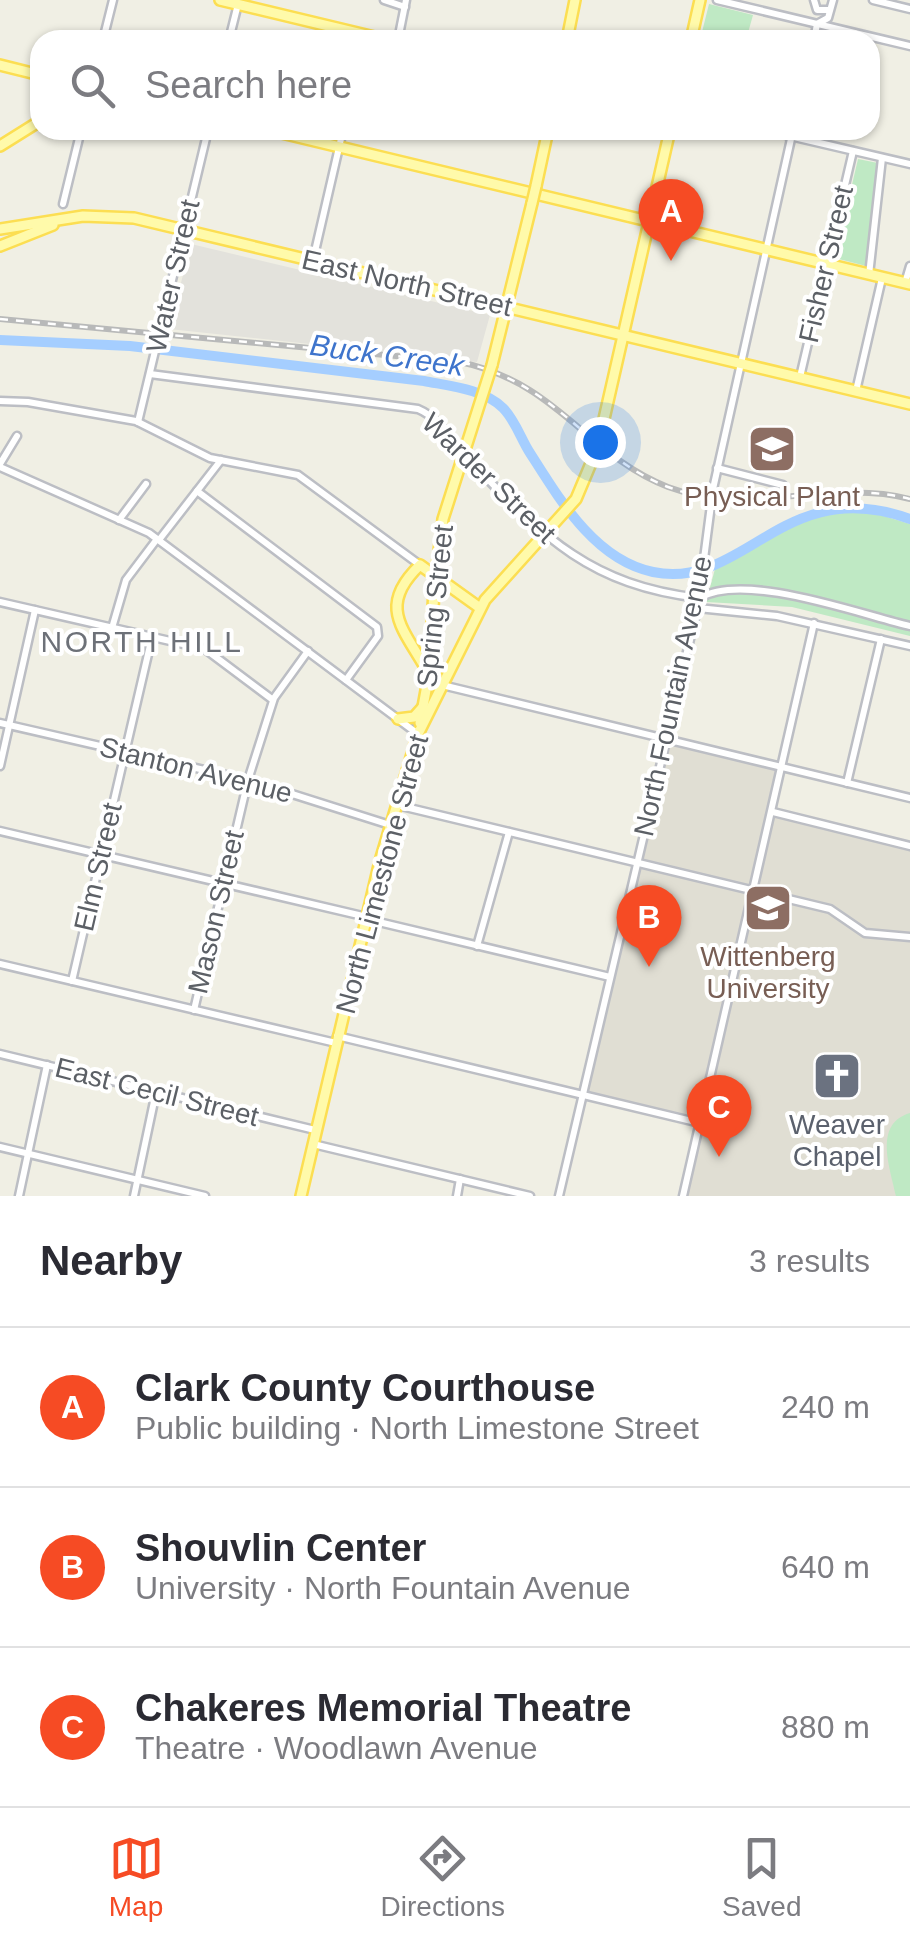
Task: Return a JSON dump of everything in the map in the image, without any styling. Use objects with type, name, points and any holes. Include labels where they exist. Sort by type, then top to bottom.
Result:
[{"type":"main road","points":[[220,0],[338,30]]},
{"type":"main road","points":[[569,30],[576,0]]},
{"type":"main road","points":[[693,30],[700,0]]},
{"type":"main road","points":[[0,65],[30,72]]},
{"type":"main road","points":[[0,146],[30,127]]},
{"type":"main road","points":[[310,140],[907,284]]},
{"type":"main road","name":"Spring Street","points":[[418,734],[429,674],[443,519],[492,365],[546,140]]},
{"type":"main road","name":"North Limestone Street","points":[[302,1196],[366,918],[418,734],[480,608],[582,488],[597,449],[668,140]]},
{"type":"main road","name":"East North Street","points":[[73,218],[126,217],[910,404]]},
{"type":"main road","points":[[0,229],[73,218]]},
{"type":"main road","points":[[0,246],[73,218]]},
{"type":"main road","points":[[429,674],[394,604],[400,586],[420,564],[480,608]]},
{"type":"main road","points":[[398,719],[414,716],[424,705]]},
{"type":"street","points":[[106,30],[113,0]]},
{"type":"street","points":[[384,0],[406,4],[400,30]]},
{"type":"street","points":[[717,0],[842,30]]},
{"type":"street","points":[[807,22],[814,0]]},
{"type":"street","points":[[814,0],[817,10],[830,10]]},
{"type":"street","points":[[817,24],[828,18],[833,0]]},
{"type":"street","points":[[873,0],[910,9]]},
{"type":"street","points":[[232,30],[238,4]]},
{"type":"street","points":[[816,30],[817,24]]},
{"type":"street","points":[[880,39],[910,46]]},
{"type":"street","points":[[63,204],[79,140]]},
{"type":"street","name":"Water Street","points":[[138,422],[206,140]]},
{"type":"street","points":[[313,260],[341,140]]},
{"type":"street","name":"North Fountain Avenue","points":[[558,1196],[698,608],[717,468],[790,140]]},
{"type":"street","points":[[816,140],[910,164]]},
{"type":"street","name":"Fisher Street","points":[[800,377],[853,151]]},
{"type":"street","points":[[869,275],[882,158]]},
{"type":"street","points":[[907,284],[910,266]]},
{"type":"street","points":[[856,391],[882,278]]},
{"type":"street","name":"Warder Street","points":[[150,370],[418,409],[438,422],[469,460],[545,534],[572,556],[618,582],[699,598],[723,592],[810,597],[910,626]]},
{"type":"street","points":[[0,402],[38,404],[138,422],[221,460],[298,475],[420,564]]},
{"type":"street","points":[[17,436],[0,466],[158,539],[418,734]]},
{"type":"street","points":[[112,628],[126,580],[221,460]]},
{"type":"street","points":[[717,468],[784,486]]},
{"type":"street","points":[[119,520],[146,484]]},
{"type":"street","points":[[197,491],[377,626],[378,636],[346,680]]},
{"type":"street","points":[[0,602],[205,649],[273,700]]},
{"type":"street","points":[[698,608],[800,620],[910,646]]},
{"type":"street","points":[[0,766],[35,610]]},
{"type":"street","points":[[682,1196],[814,623]]},
{"type":"street","name":"Elm Street","points":[[72,981],[152,637]]},
{"type":"street","points":[[847,783],[880,639]]},
{"type":"street","name":"Mason Street","points":[[194,1010],[248,780],[273,700],[308,651]]},
{"type":"street","points":[[442,684],[910,798]]},
{"type":"street","name":"Stanton Avenue","points":[[0,723],[248,780],[390,825]]},
{"type":"street","points":[[396,805],[830,909],[865,933],[910,937]]},
{"type":"street","points":[[773,812],[910,846]]},
{"type":"street","points":[[0,831],[610,978]]},
{"type":"street","points":[[477,946],[510,832]]},
{"type":"street","points":[[0,964],[700,1123]]},
{"type":"street","name":"East Cecil Street","points":[[0,1054],[315,1130]]},
{"type":"street","points":[[19,1196],[47,1066]]},
{"type":"street","points":[[134,1196],[156,1092]]},
{"type":"street","points":[[312,1144],[530,1196]]},
{"type":"street","points":[[0,1147],[205,1196]]},
{"type":"street","points":[[457,1196],[460,1179]]},
{"type":"shaded area","points":[[191,244],[490,315],[477,362],[169,329]]},
{"type":"shaded area","name":"Wittenberg University","points":[[666,739],[783,768],[773,811],[910,846],[910,1196],[683,1196],[700,1123],[582,1095]]},
{"type":"green space","points":[[709,4],[753,15],[749,30],[702,30]]},
{"type":"green space","points":[[858,159],[878,163],[866,266],[835,258]]},
{"type":"green space","points":[[871,512],[910,524],[910,636],[792,607],[706,602],[715,569],[804,518]]},
{"type":"green space","points":[[910,1113],[910,1196],[896,1196],[888,1160],[888,1136],[891,1127]]},
{"type":"waterway","name":"Buck Creek","points":[[0,340],[130,346],[424,381],[476,392],[507,413],[581,526],[614,555],[653,572],[685,573],[714,565],[797,521],[829,511],[866,509],[910,519]]},
{"type":"railway","points":[[0,319],[460,362],[523,386],[615,457],[668,487],[728,499],[850,492],[910,499]]},
{"type":"place","name":"Clark County Courthouse","points":[[671,261]]},
{"type":"place","name":"Physical Plant","points":[[772,449]]},
{"type":"place","name":"Wittenberg University","points":[[768,908]]},
{"type":"place","name":"Shouvlin Center","points":[[649,967]]},
{"type":"place","name":"Weaver Chapel","points":[[837,1076]]},
{"type":"place","name":"Chakeres Memorial Theatre","points":[[719,1157]]},
{"type":"district","name":"NORTH HILL","points":[[142,641]]}]
